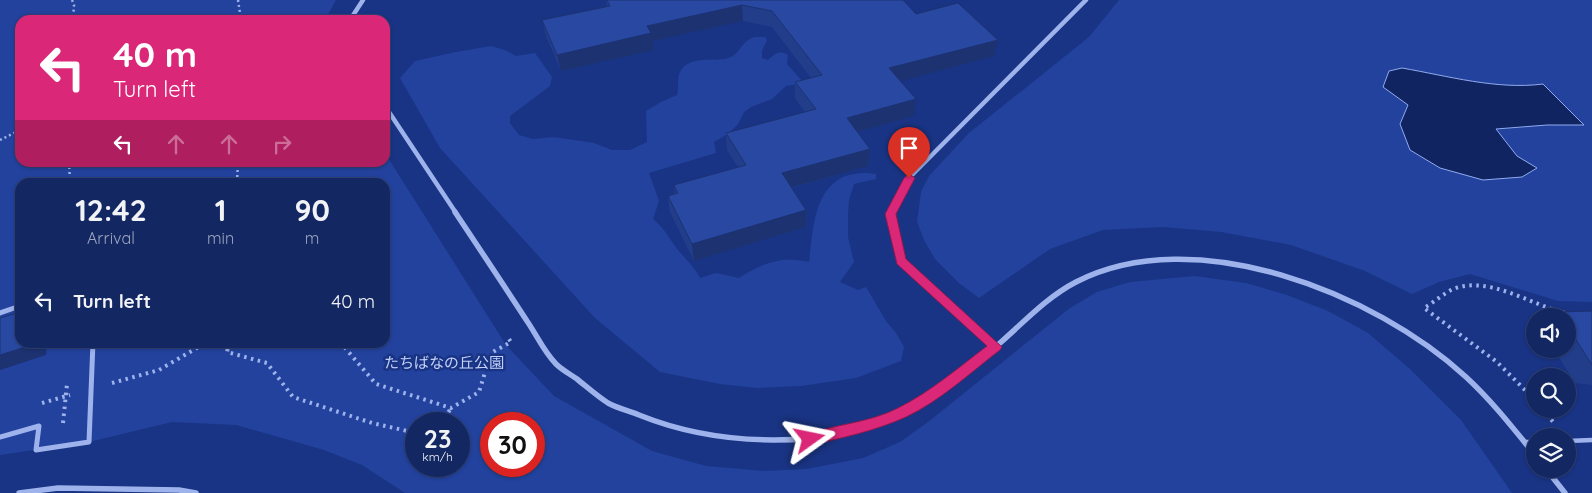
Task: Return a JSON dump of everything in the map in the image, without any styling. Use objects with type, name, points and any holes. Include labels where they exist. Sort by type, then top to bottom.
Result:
[{"type":"street","points":[[353,15],[363,0]]},
{"type":"street","points":[[996,347],[901,261],[890,214],[909,178],[1086,0]]},
{"type":"street","points":[[390,114],[555,364],[609,403],[649,419],[699,434],[752,439],[810,439],[858,429],[902,413],[935,393],[996,347],[1050,299],[1076,282],[1105,271],[1139,262],[1179,259],[1219,261],[1255,268],[1338,294],[1383,316],[1425,344],[1464,375],[1498,409],[1525,442]]},
{"type":"street","points":[[0,313],[15,308]]},
{"type":"street","points":[[0,437],[39,426],[36,450],[89,442],[93,348]]},
{"type":"street","points":[[1553,478],[1565,493]]},
{"type":"street","points":[[19,493],[58,488],[179,490],[196,493]]},
{"type":"lane","points":[[1576,441],[1592,440]]},
{"type":"path","points":[[72,0],[74,5],[73,15]]},
{"type":"path","points":[[238,0],[240,15]]},
{"type":"path","points":[[0,140],[15,132]]},
{"type":"path","points":[[1526,390],[1468,338],[1424,308],[1455,288],[1472,284],[1486,286],[1543,308]]},
{"type":"path","points":[[448,412],[451,408],[480,392],[491,353],[511,342],[506,334]]},
{"type":"path","points":[[66,396],[159,370],[197,348]]},
{"type":"path","points":[[228,348],[227,352],[267,364],[294,398],[372,423],[405,430]]},
{"type":"path","points":[[345,348],[376,384],[451,408]]},
{"type":"path","points":[[61,446],[67,378]]},
{"type":"green space","name":"たちばなの丘公園","points":[[0,0],[336,0],[328,15],[15,15],[15,167],[390,167],[390,161],[506,345],[554,396],[652,451],[706,466],[764,471],[807,469],[863,458],[900,442],[928,422],[1070,308],[1097,292],[1130,282],[1195,276],[1246,283],[1287,295],[1328,311],[1368,333],[1410,369],[1461,420],[1512,493],[405,493],[362,465],[324,450],[236,425],[172,422],[89,442],[0,455]]},
{"type":"green space","points":[[1119,0],[1592,0],[1592,302],[1558,301],[1470,274],[1439,282],[1412,294],[1365,271],[1291,245],[1221,232],[1163,227],[1103,230],[1050,249],[979,298],[960,284],[935,259],[924,240],[917,222],[921,192],[929,176],[969,133],[1089,37]]},
{"type":"green space","points":[[754,37],[765,37],[767,40],[762,51],[762,58],[768,60],[775,54],[785,53],[788,55],[787,64],[804,83],[786,86],[772,99],[751,107],[744,112],[738,124],[728,134],[714,142],[716,153],[649,173],[659,201],[653,219],[700,278],[716,273],[739,278],[756,268],[772,262],[799,260],[809,262],[817,211],[828,189],[837,180],[849,175],[862,173],[876,174],[876,179],[854,184],[849,200],[848,237],[854,262],[840,282],[858,290],[866,287],[904,347],[901,361],[856,378],[801,386],[757,388],[720,384],[660,372],[595,318],[440,148],[400,78],[415,61],[456,52],[491,46],[516,56],[535,53],[552,77],[550,86],[510,116],[510,123],[519,135],[533,139],[554,137],[594,143],[612,150],[630,150],[647,142],[646,111],[677,95],[679,74],[684,66],[696,61],[731,57]]},
{"type":"shaded area","points":[[1402,68],[1490,84],[1543,84],[1584,125],[1547,125],[1496,129],[1517,156],[1537,168],[1522,177],[1483,180],[1440,168],[1410,150],[1400,124],[1408,105],[1383,87],[1389,71]]},
{"type":"building","points":[[607,0],[903,0],[916,14],[958,3],[998,40],[889,68],[916,99],[847,118],[870,149],[782,173],[806,210],[692,244],[668,196],[678,193],[674,185],[746,165],[726,133],[816,109],[795,82],[822,75],[772,11],[742,5],[647,26],[651,33],[557,55],[542,20],[610,6]]},
{"type":"building","points":[[1576,311],[1592,311],[1592,365],[1576,340]]},
{"type":"building","points":[[15,314],[15,348],[22,348],[0,355],[0,318]]},
{"type":"route","points":[[810,439],[858,429],[902,413],[935,393],[996,347],[901,261],[890,214],[909,178]]}]
